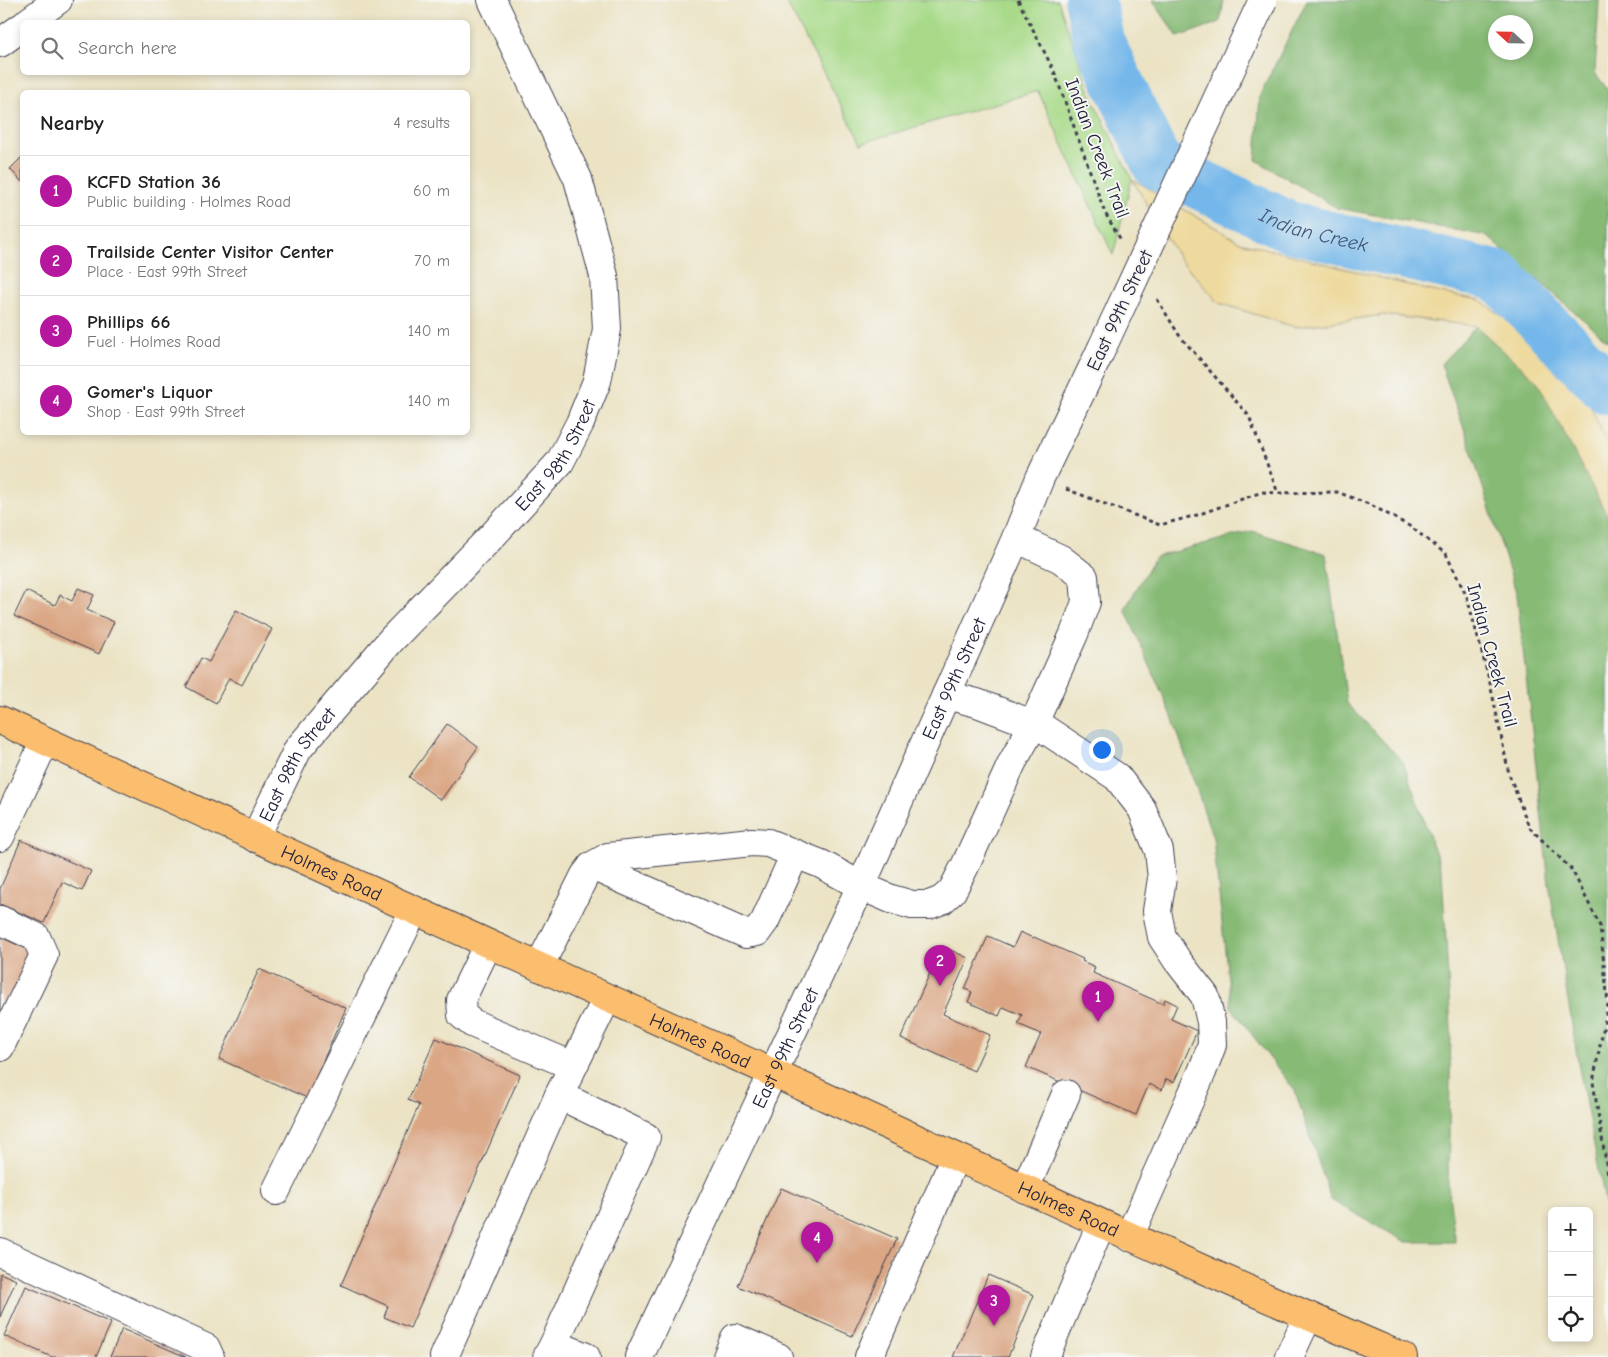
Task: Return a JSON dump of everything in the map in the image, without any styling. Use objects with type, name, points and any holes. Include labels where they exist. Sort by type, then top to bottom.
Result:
[{"type":"main road","name":"Holmes Road","points":[[0,720],[254,838],[773,1073],[1129,1237],[1403,1357]]},
{"type":"street","points":[[31,20],[58,0]]},
{"type":"street","name":"East 98th Street","points":[[254,838],[298,749],[392,639],[493,536],[560,462],[580,423],[597,381],[607,329],[604,276],[578,180],[492,0]]},
{"type":"street","name":"East 99th Street","points":[[640,1357],[861,886],[1016,538],[1040,478],[1263,0]]},
{"type":"street","points":[[0,43],[20,28]]},
{"type":"street","points":[[539,967],[585,875],[592,866],[608,857],[752,842],[768,843],[821,864],[861,886],[891,899],[912,905],[929,905],[942,900],[952,891],[966,866],[1012,763],[1033,725],[1074,634],[1086,602],[1084,577],[1061,559],[1016,538]]},
{"type":"street","points":[[946,696],[977,704],[1043,728],[1117,777],[1142,809],[1159,851],[1162,878],[1157,911],[1162,937],[1205,996],[1212,1045],[1202,1072],[1129,1237]]},
{"type":"street","points":[[0,837],[45,741]]},
{"type":"street","points":[[592,866],[746,934],[756,932],[765,921],[795,854]]},
{"type":"street","points":[[276,1191],[414,910]]},
{"type":"street","points":[[0,920],[36,937],[44,955],[0,1047]]},
{"type":"street","points":[[488,944],[462,1000],[462,1015],[472,1023],[573,1066]]},
{"type":"street","points":[[444,1357],[559,1095],[606,998]]},
{"type":"street","points":[[1024,1189],[1066,1094]]},
{"type":"street","points":[[559,1095],[646,1137],[551,1350],[586,1357]]},
{"type":"street","points":[[870,1357],[956,1157]]},
{"type":"street","points":[[1045,1357],[1101,1224]]},
{"type":"street","points":[[0,1252],[206,1348],[210,1357]]},
{"type":"street","points":[[1289,1357],[1308,1316]]},
{"type":"street","points":[[727,1357],[735,1338],[778,1357]]},
{"type":"path","name":"Indian Creek Trail","points":[[1018,0],[1054,71],[1105,213],[1125,246]]},
{"type":"path","points":[[1154,294],[1179,335],[1249,416],[1278,492]]},
{"type":"path","name":"Indian Creek Trail","points":[[1040,478],[1160,525],[1198,515],[1262,492],[1337,492],[1371,505],[1411,527],[1446,554],[1467,597],[1490,683],[1509,774],[1529,827],[1572,870],[1600,926],[1608,1004],[1593,1082],[1608,1175]]},
{"type":"green space","points":[[785,0],[1058,0],[1092,98],[1132,179],[1113,255],[1038,91],[861,143]]},
{"type":"green space","points":[[1152,0],[1224,0],[1220,22],[1178,37]]},
{"type":"green space","points":[[1307,0],[1599,0],[1595,73],[1608,90],[1608,341],[1487,236],[1337,208],[1256,160],[1260,95]]},
{"type":"green space","points":[[1476,326],[1537,381],[1606,513],[1608,521],[1608,1217],[1579,1068],[1549,884],[1517,595],[1468,440],[1441,364]]},
{"type":"green space","points":[[1252,531],[1326,554],[1347,703],[1403,762],[1442,871],[1451,1029],[1448,1185],[1455,1242],[1406,1242],[1331,1200],[1295,1091],[1231,1007],[1213,838],[1172,716],[1125,609],[1155,557]]},
{"type":"sand","points":[[1132,179],[1240,242],[1440,293],[1480,300],[1518,328],[1590,405],[1608,445],[1608,521],[1606,513],[1537,381],[1476,326],[1384,315],[1295,327],[1219,303],[1179,258]]},
{"type":"building","points":[[20,159],[20,180],[10,169]]},
{"type":"building","points":[[78,588],[94,595],[87,610],[114,622],[99,654],[14,616],[26,591],[55,605],[60,595],[72,601]]},
{"type":"building","points":[[236,610],[272,629],[242,685],[229,678],[216,703],[186,687],[201,658],[209,662]]},
{"type":"building","points":[[447,724],[478,747],[441,800],[409,777]]},
{"type":"building","points":[[21,840],[91,871],[82,891],[62,882],[44,923],[0,904],[0,889]]},
{"type":"building","points":[[1020,932],[1083,959],[1082,961],[1095,967],[1093,973],[1163,1004],[1165,999],[1177,1005],[1171,1019],[1197,1031],[1174,1082],[1166,1079],[1162,1090],[1149,1084],[1136,1115],[1026,1067],[1041,1034],[1018,1024],[1022,1015],[1003,1007],[999,1016],[968,1002],[972,992],[965,989],[988,936],[1013,947]]},
{"type":"building","points":[[0,937],[31,951],[0,1021]]},
{"type":"building","points":[[942,946],[968,958],[943,1014],[990,1035],[974,1071],[901,1038]]},
{"type":"building","points":[[259,969],[346,1008],[307,1098],[219,1059]]},
{"type":"building","points":[[436,1038],[520,1075],[410,1328],[384,1317],[388,1306],[341,1285],[419,1105],[408,1100]]},
{"type":"building","points":[[781,1188],[897,1239],[852,1336],[738,1286]]},
{"type":"building","points":[[0,1273],[16,1280],[0,1317]]},
{"type":"building","points":[[988,1275],[1034,1295],[1008,1357],[953,1357]]},
{"type":"building","points":[[26,1286],[111,1323],[96,1357],[52,1357],[4,1336]]},
{"type":"building","points":[[122,1329],[186,1357],[110,1357]]},
{"type":"waterway","name":"Indian Creek","points":[[1090,0],[1099,42],[1157,164],[1290,227],[1498,276],[1608,389]]},
{"type":"place","name":"Trailside Center Visitor Center","points":[[940,986]]},
{"type":"place","name":"KCFD Station 36","points":[[1098,1022]]},
{"type":"place","name":"Gomer's Liquor","points":[[817,1263]]},
{"type":"place","name":"Phillips 66","points":[[994,1326]]}]
